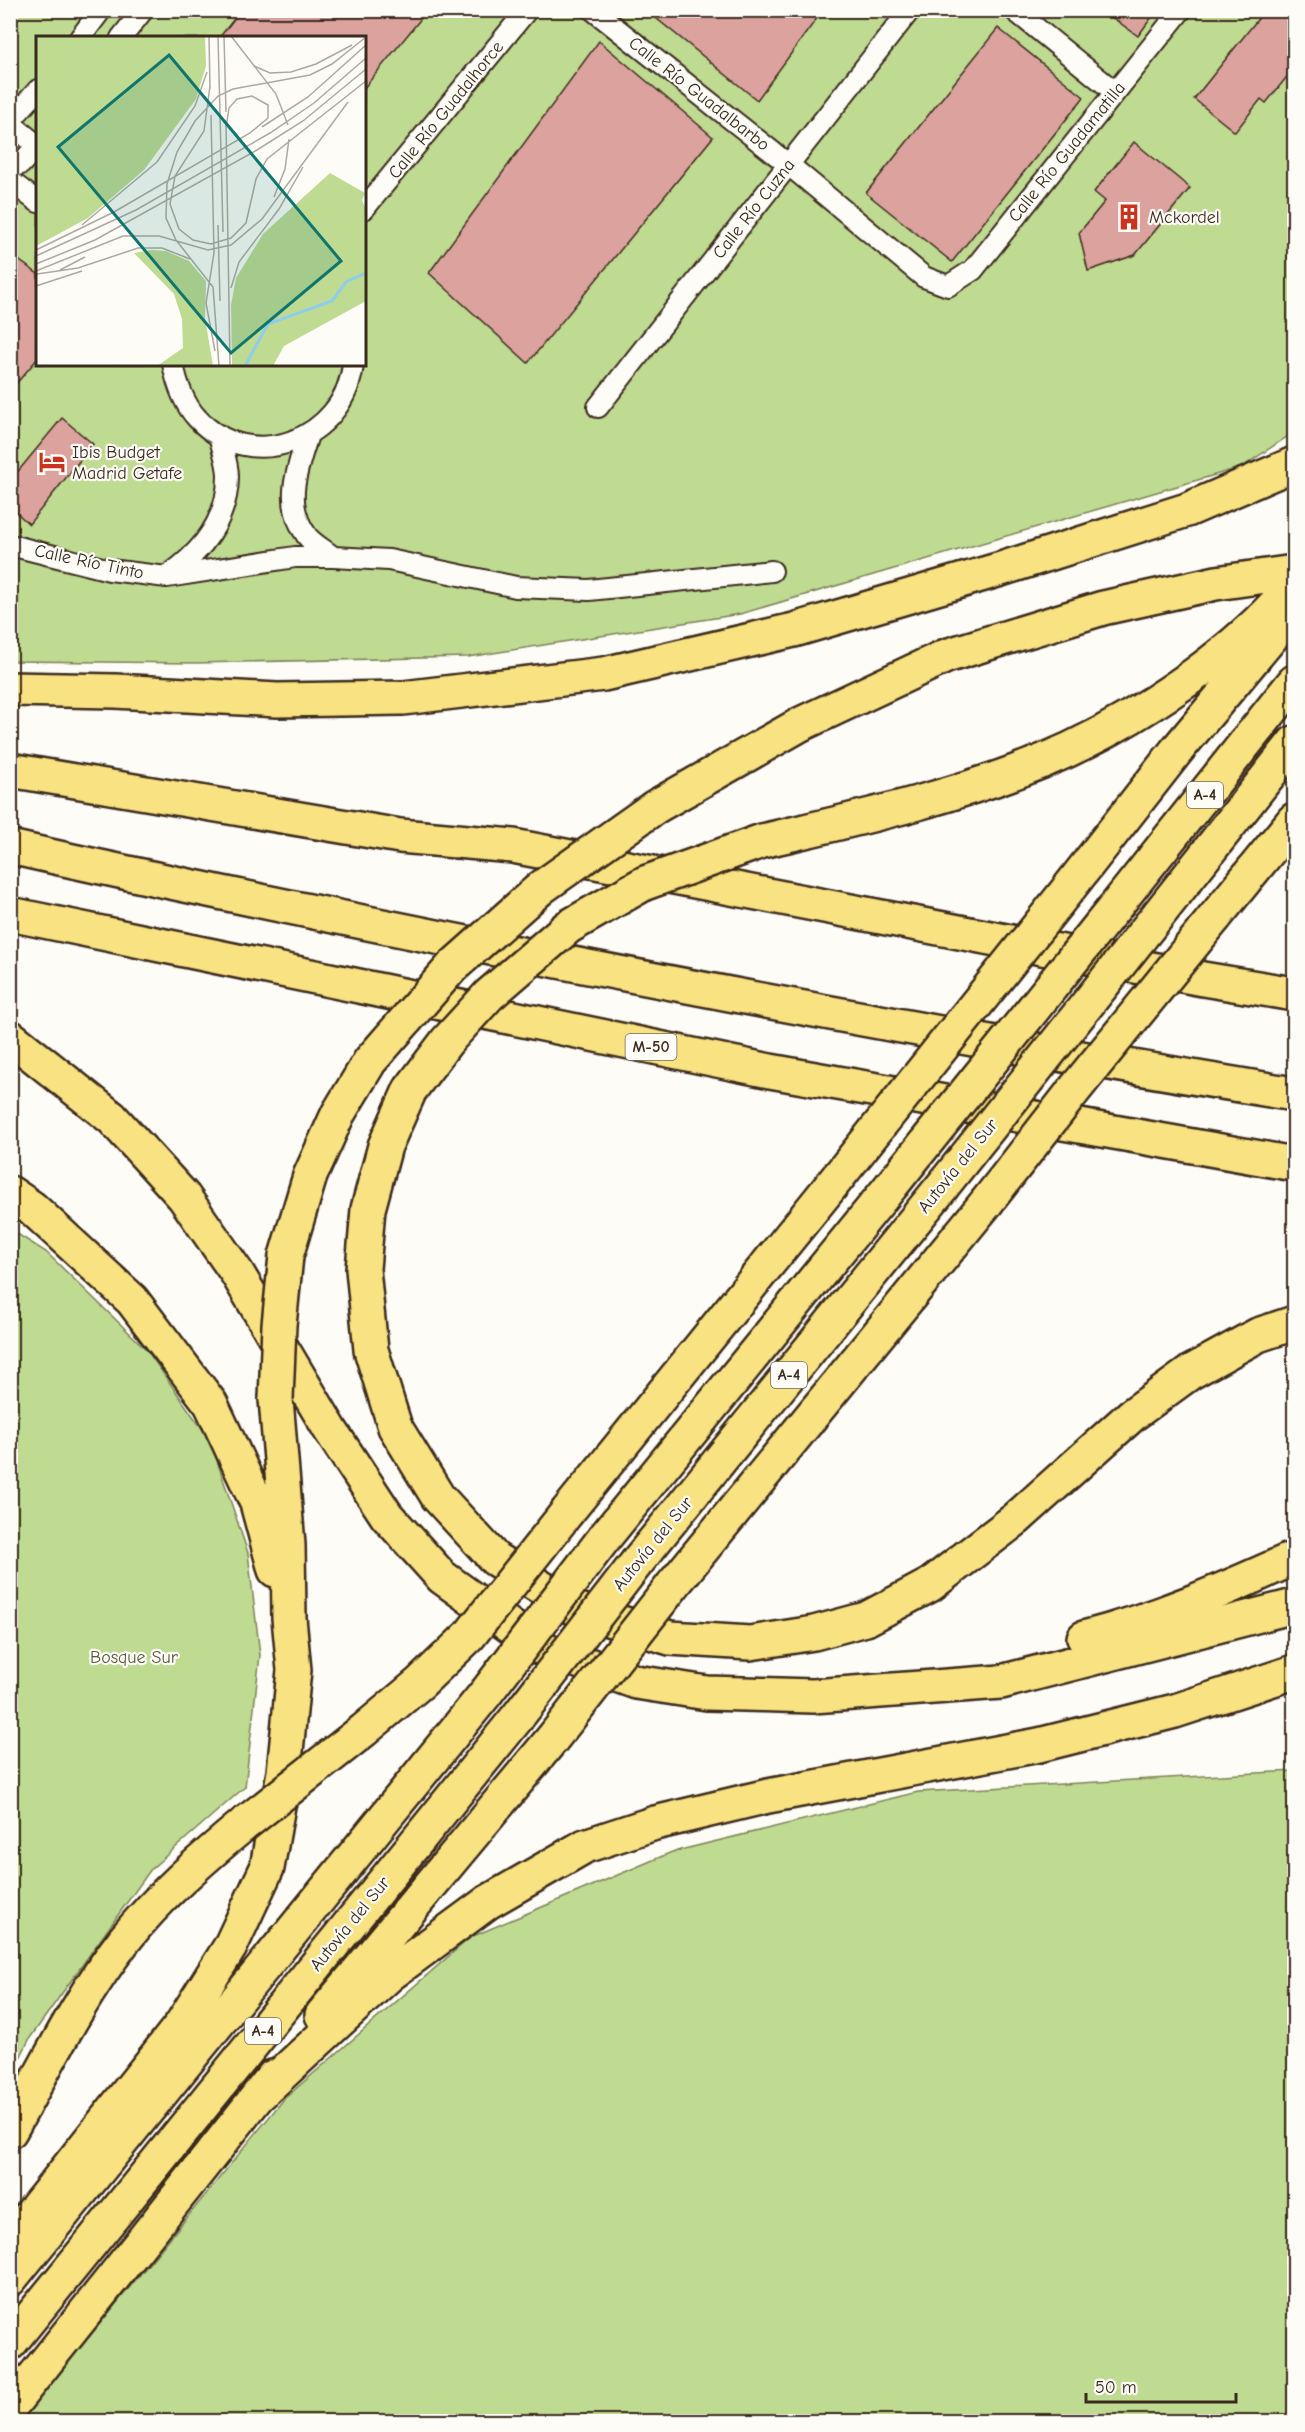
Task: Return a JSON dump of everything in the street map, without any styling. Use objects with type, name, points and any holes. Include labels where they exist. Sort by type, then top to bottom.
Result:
[{"type":"highway","points":[[10,689],[115,691],[277,700],[403,698],[604,674],[794,630],[1001,568],[1187,510],[1294,464]]},
{"type":"highway","points":[[10,2241],[181,2025],[230,1947],[267,1868],[284,1772],[294,1670],[289,1618],[288,1545],[276,1399],[279,1325],[286,1256],[310,1176],[338,1114],[370,1061],[452,967],[542,887],[655,807],[801,724],[946,656],[1103,608],[1216,583],[1294,573]]},
{"type":"highway","points":[[1294,584],[1256,624],[1198,673],[1105,732],[1043,761],[972,786],[842,823],[762,841],[645,883],[568,927],[489,995],[447,1041],[410,1090],[385,1146],[368,1209],[363,1269],[371,1350],[395,1427],[438,1497],[495,1559],[576,1609],[670,1638],[750,1643],[814,1633],[866,1619],[930,1585],[1016,1519],[1132,1415],[1191,1372],[1258,1335],[1294,1323]]},
{"type":"highway","points":[[10,2131],[78,2007],[125,1939],[165,1894],[243,1825],[364,1730],[468,1636],[839,1176],[1177,750],[1294,609]]},
{"type":"highway","name":"A-4","points":[[10,2279],[486,1693],[605,1537],[891,1186],[1294,682]]},
{"type":"highway","name":"Autovía del Sur","points":[[10,2343],[516,1719],[638,1562],[941,1188],[1294,743]]},
{"type":"highway","points":[[10,770],[400,836],[513,846],[1294,996]]},
{"type":"highway","points":[[10,2407],[342,1990],[553,1738],[674,1585],[1289,827]]},
{"type":"highway","points":[[10,847],[179,885],[776,1004],[1121,1066],[1294,1094]]},
{"type":"highway","name":"M-50","points":[[10,914],[770,1071],[1294,1164]]},
{"type":"highway","points":[[14,1040],[112,1118],[184,1197],[237,1273],[331,1431],[387,1516],[442,1577],[539,1647],[636,1682],[707,1693],[813,1696],[1001,1682],[1294,1606]]},
{"type":"highway","points":[[18,1200],[132,1300],[211,1404],[257,1503],[289,1618]]},
{"type":"highway","points":[[813,1696],[995,1662],[1113,1631],[1221,1592],[1294,1558]]},
{"type":"highway","points":[[260,2094],[389,1975],[488,1902],[585,1846],[655,1823],[768,1796],[1039,1745],[1175,1711],[1294,1672]]},
{"type":"street","points":[[82,36],[101,10]]},
{"type":"street","points":[[122,36],[142,10]]},
{"type":"street","name":"Calle Río Guadalhorce","points":[[366,207],[526,10]]},
{"type":"street","name":"Calle Río Guadalbarbo","points":[[593,10],[789,165],[924,277],[948,286]]},
{"type":"street","name":"Calle Río Cuzna","points":[[598,407],[910,10]]},
{"type":"street","points":[[1014,10],[1115,92]]},
{"type":"street","name":"Calle Río Guadamatilla","points":[[948,286],[973,270],[1180,10]]},
{"type":"street","points":[[36,92],[10,122],[36,144]]},
{"type":"street","points":[[10,167],[21,164],[36,146]]},
{"type":"street","points":[[10,181],[36,200]]},
{"type":"street","points":[[174,366],[180,392],[197,418],[219,435],[241,444],[262,447],[286,444],[308,435],[326,422],[342,402],[352,378],[353,366]]},
{"type":"street","points":[[167,577],[189,561],[208,537],[224,510],[228,474],[219,435]]},
{"type":"street","points":[[308,435],[295,477],[293,510],[307,537],[333,557]]},
{"type":"street","name":"Calle Río Tinto","points":[[10,545],[110,570],[167,577],[295,557],[389,560],[516,587],[589,590],[772,571]]},
{"type":"green space","points":[[11,11],[1294,11],[1294,432],[1242,467],[740,614],[468,657],[196,663],[11,661]]},
{"type":"green space","name":"Bosque Sur","points":[[11,1230],[46,1252],[146,1349],[210,1440],[248,1553],[260,1655],[245,1787],[151,1869],[30,2038],[11,2076]]},
{"type":"green space","points":[[1294,1771],[1294,2421],[20,2421],[284,2099],[471,1937],[672,1852],[918,1792]]},
{"type":"building","points":[[241,10],[428,10],[366,86],[366,36],[221,36]]},
{"type":"building","points":[[646,10],[823,10],[757,100]]},
{"type":"building","points":[[1102,10],[1157,10],[1138,36]]},
{"type":"building","points":[[1265,10],[1294,10],[1294,68],[1266,103],[1261,99],[1235,132],[1194,99]]},
{"type":"building","points":[[998,28],[1084,97],[952,262],[866,193]]},
{"type":"building","points":[[599,41],[713,137],[528,363],[429,273]]},
{"type":"building","name":"Mckordel","points":[[1134,142],[1190,188],[1135,255],[1088,271],[1079,233],[1105,201],[1094,192]]},
{"type":"building","points":[[10,254],[36,273],[36,360],[10,391]]},
{"type":"building","name":"Ibis Budget Madrid Getafe","points":[[62,418],[93,444],[29,524],[10,507],[10,481]]},
{"type":"place","name":"Mckordel","points":[[1129,217]]},
{"type":"place","name":"Ibis Budget Madrid Getafe","points":[[52,462]]}]
